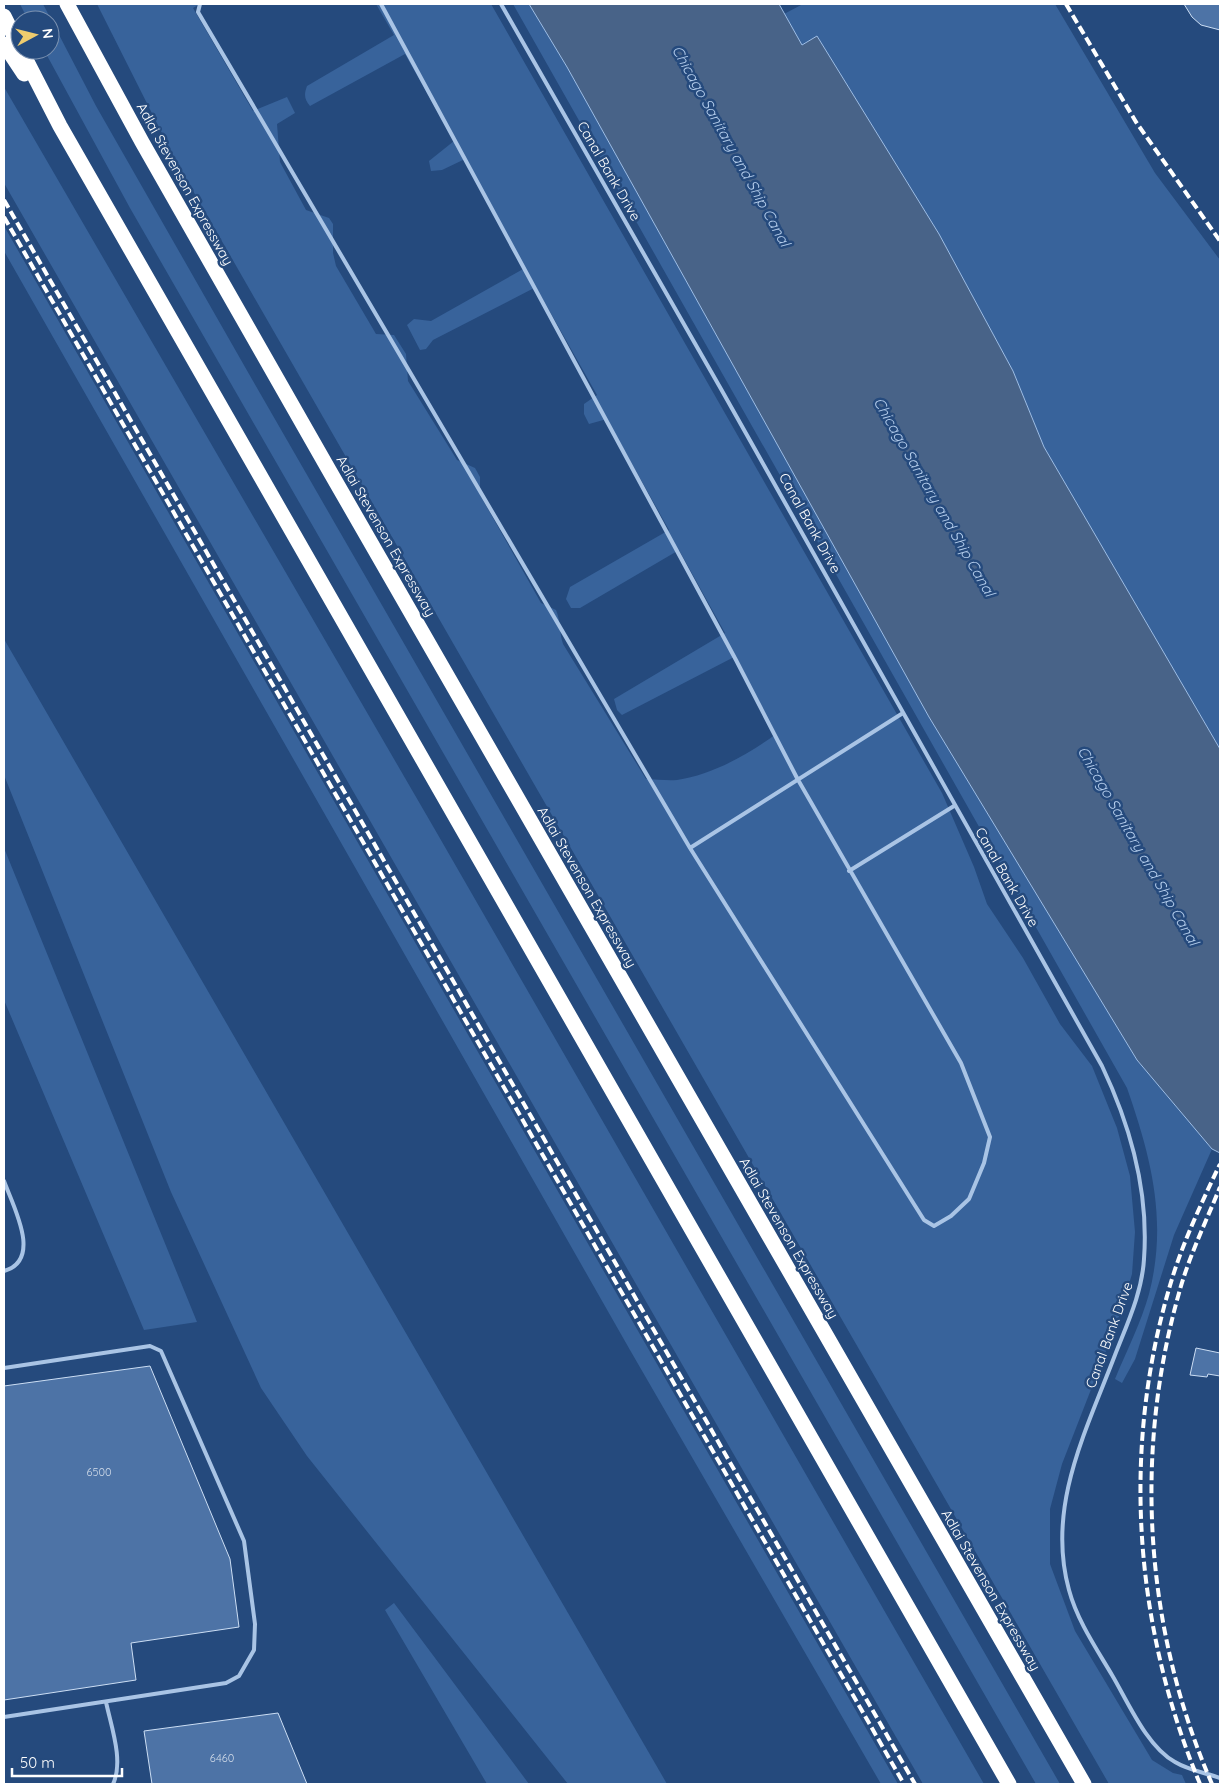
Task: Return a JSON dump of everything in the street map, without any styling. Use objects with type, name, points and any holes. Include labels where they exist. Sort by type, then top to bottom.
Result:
[{"type":"highway","name":"Adlai Stevenson Expressway","points":[[67,4],[142,142],[324,461],[1084,1784]]},
{"type":"highway","points":[[4,16],[10,28]]},
{"type":"highway","points":[[4,44],[60,126]]},
{"type":"highway","points":[[26,60],[60,126],[1009,1784]]},
{"type":"lane","points":[[200,4],[198,12],[690,848],[924,1220],[934,1226],[951,1216],[969,1199],[984,1163],[990,1137],[961,1063],[848,871],[797,778],[736,660],[381,4]]},
{"type":"lane","name":"Canal Bank Drive","points":[[500,4],[721,389],[1102,1066],[1129,1131],[1138,1164],[1144,1230],[1144,1260],[1141,1285],[1073,1463],[1065,1490],[1060,1540],[1069,1591],[1089,1635],[1141,1725],[1158,1749],[1175,1762],[1220,1778]]},
{"type":"lane","points":[[690,848],[797,778],[903,713]]},
{"type":"lane","points":[[848,871],[954,806]]},
{"type":"lane","points":[[4,1181],[23,1233],[24,1246],[18,1263],[4,1271]]},
{"type":"lane","points":[[4,1368],[150,1346],[161,1351],[244,1540],[255,1624],[254,1650],[239,1676],[226,1683],[4,1717]]},
{"type":"lane","points":[[106,1702],[116,1751],[116,1772],[112,1784]]},
{"type":"shaded area","points":[[20,4],[43,4],[46,10],[23,10]]},
{"type":"shaded area","points":[[97,4],[200,4],[193,8],[253,111],[287,97],[295,113],[277,124],[280,162],[306,210],[329,218],[333,224],[333,253],[336,266],[376,334],[394,335],[406,354],[408,381],[457,460],[475,468],[480,477],[480,495],[541,603],[556,610],[563,644],[646,779],[677,780],[703,774],[730,763],[776,734],[736,656],[622,715],[617,710],[614,699],[725,633],[679,550],[580,608],[571,608],[566,599],[570,587],[669,530],[607,419],[589,424],[584,414],[584,404],[597,395],[536,287],[433,340],[426,349],[420,350],[407,325],[414,319],[431,321],[525,268],[465,159],[442,170],[431,171],[429,161],[454,141],[405,54],[310,106],[306,99],[307,86],[394,35],[376,4],[491,4],[942,793],[974,867],[987,904],[1023,958],[1060,1024],[1092,1066],[1117,1128],[1130,1176],[1135,1232],[1132,1274],[1118,1320],[1062,1464],[1050,1509],[1050,1564],[1075,1631],[1152,1760],[1173,1773],[1182,1775],[1186,1784],[1109,1784],[177,163]]},
{"type":"shaded area","points":[[513,4],[529,4],[567,67],[929,717],[1137,1060],[1212,1149],[1174,1235],[1135,1359],[1122,1383],[1115,1379],[1146,1305],[1157,1241],[1157,1215],[1150,1164],[1127,1088]]},
{"type":"shaded area","points":[[803,4],[1055,4],[1155,173],[1220,260],[1220,749],[1044,447],[1013,371],[939,234],[817,36],[802,46],[784,14]]},
{"type":"shaded area","points":[[60,37],[96,106],[249,374],[1060,1784],[1036,1784],[130,208],[49,60],[60,60]]},
{"type":"shaded area","points":[[4,87],[434,828],[984,1784],[923,1784],[4,183]]},
{"type":"shaded area","points":[[4,226],[898,1784],[881,1784],[630,1350],[4,251]]},
{"type":"shaded area","points":[[4,639],[667,1784],[568,1784],[307,1456],[261,1388],[171,1192],[4,775]]},
{"type":"shaded area","points":[[4,848],[197,1322],[144,1330],[4,1000]]},
{"type":"shaded area","points":[[394,1603],[529,1784],[487,1784],[385,1610]]},
{"type":"water","name":"Chicago Sanitary and Ship Canal","points":[[529,4],[779,4],[802,45],[817,36],[939,234],[1013,371],[1044,447],[1220,749],[1220,1153],[1212,1149],[1137,1060],[929,717],[567,67]]},
{"type":"building","points":[[1184,4],[1220,4],[1220,30],[1201,25],[1192,17]]},
{"type":"building","points":[[1196,1348],[1220,1353],[1220,1376],[1208,1374],[1207,1377],[1190,1375]]},
{"type":"building","points":[[150,1366],[230,1559],[239,1627],[131,1643],[136,1680],[4,1700],[4,1386]]},
{"type":"building","points":[[278,1713],[307,1784],[152,1784],[144,1731]]},
{"type":"railway","points":[[1066,4],[1136,122],[1220,241]]},
{"type":"railway","points":[[4,200],[915,1784]]},
{"type":"railway","points":[[4,217],[904,1784]]},
{"type":"railway","points":[[1200,1784],[1178,1725],[1161,1664],[1149,1602],[1142,1540],[1141,1477],[1144,1414],[1154,1351],[1169,1289],[1185,1241],[1220,1164]]},
{"type":"railway","points":[[1212,1784],[1189,1725],[1172,1665],[1160,1604],[1153,1542],[1152,1479],[1155,1416],[1164,1354],[1183,1279],[1220,1187]]}]
